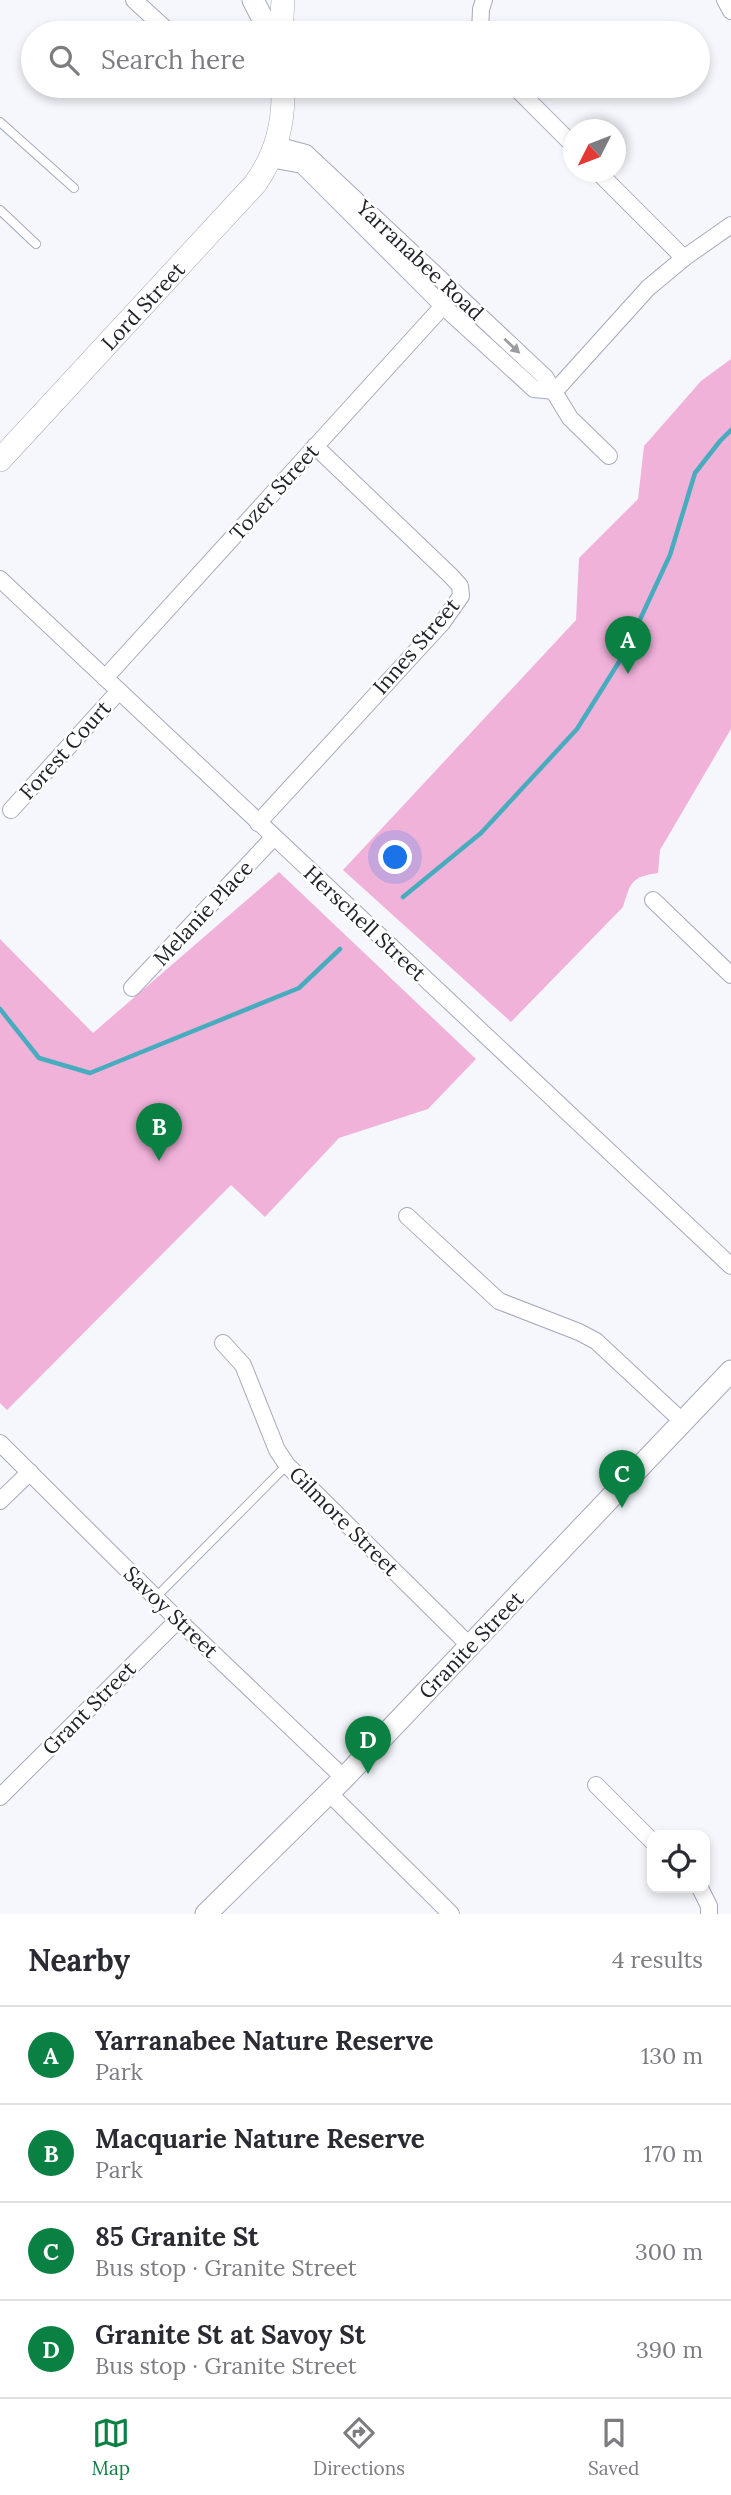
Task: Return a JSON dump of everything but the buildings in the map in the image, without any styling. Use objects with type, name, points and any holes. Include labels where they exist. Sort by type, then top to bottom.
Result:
[{"type":"main road","points":[[282,21],[283,0]]},
{"type":"main road","points":[[273,152],[282,123],[283,98]]},
{"type":"main road","name":"Lord Street","points":[[0,460],[236,205],[262,174],[273,152]]},
{"type":"street","points":[[134,0],[157,21]]},
{"type":"street","points":[[253,0],[264,21]]},
{"type":"street","points":[[480,21],[484,0]]},
{"type":"street","points":[[725,0],[731,11]]},
{"type":"street","points":[[526,98],[563,136]]},
{"type":"street","name":"Yarranabee Road","points":[[273,152],[302,165],[322,183],[443,306],[534,389],[555,391]]},
{"type":"street","name":"Yarranabee Road","points":[[273,152],[306,153],[545,377],[570,418],[609,456]]},
{"type":"street","points":[[608,182],[684,258]]},
{"type":"street","points":[[555,391],[648,288],[684,258],[731,225]]},
{"type":"street","name":"Tozer Street","points":[[104,678],[443,306]]},
{"type":"street","name":"Innes Street","points":[[258,823],[442,623],[461,596],[460,586],[451,576],[315,446]]},
{"type":"street","name":"Herschell Street","points":[[0,579],[731,1266]]},
{"type":"street","name":"Forest Court","points":[[11,810],[119,691]]},
{"type":"street","name":"Melanie Place","points":[[132,988],[273,838]]},
{"type":"street","points":[[653,900],[731,975]]},
{"type":"street","points":[[407,1216],[499,1301],[596,1341],[683,1422]]},
{"type":"street","name":"Gilmore Street","points":[[223,1343],[243,1365],[277,1450],[287,1465],[470,1646]]},
{"type":"street","name":"Granite Street","points":[[206,1914],[337,1786],[731,1371]]},
{"type":"street","name":"Savoy Street","points":[[0,1443],[156,1597],[337,1786],[452,1914]]},
{"type":"street","points":[[0,1501],[30,1472]]},
{"type":"street","name":"Grant Street","points":[[0,1797],[178,1620]]},
{"type":"street","points":[[596,1786],[647,1836]]},
{"type":"street","points":[[702,1893],[709,1906],[709,1914]]},
{"type":"lane","points":[[0,122],[74,188]]},
{"type":"lane","points":[[0,210],[36,244]]},
{"type":"lane","points":[[156,1597],[287,1465]]},
{"type":"shaded area","points":[[731,359],[731,729],[660,850],[658,873],[642,876],[633,882],[623,907],[511,1022],[343,870],[576,620],[579,558],[638,499],[644,446],[701,381]]},
{"type":"shaded area","points":[[279,872],[476,1059],[428,1109],[339,1138],[265,1217],[231,1185],[7,1410],[0,1403],[0,939],[93,1033]]},
{"type":"waterway","points":[[403,897],[481,833],[577,729],[624,654],[670,555],[695,473],[731,430]]},
{"type":"waterway","points":[[0,1009],[39,1058],[90,1073],[299,988],[340,949]]},
{"type":"place","name":"Yarranabee Nature Reserve","points":[[628,674]]},
{"type":"place","name":"Macquarie Nature Reserve","points":[[159,1161]]},
{"type":"place","name":"85 Granite St","points":[[622,1508]]},
{"type":"place","name":"Granite St at Savoy St","points":[[368,1774]]}]
